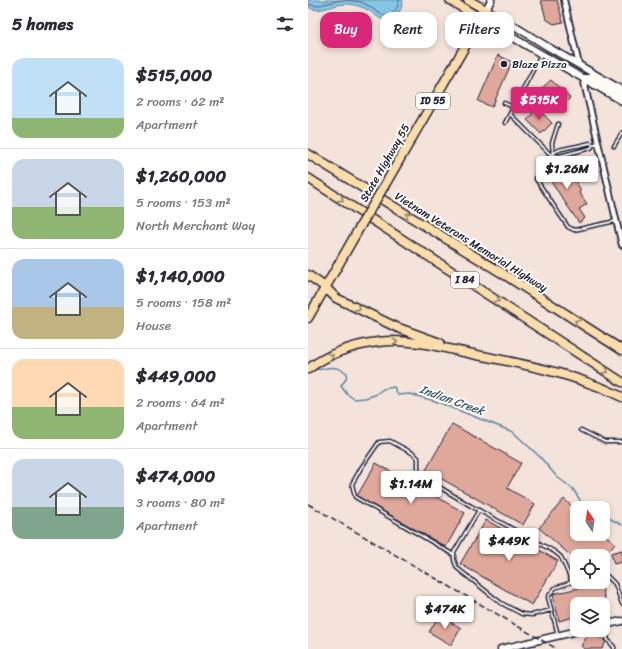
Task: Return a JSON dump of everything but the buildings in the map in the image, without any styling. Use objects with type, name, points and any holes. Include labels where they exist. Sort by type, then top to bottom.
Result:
[{"type":"highway","points":[[450,0],[470,12]]},
{"type":"highway","points":[[468,0],[486,10]]},
{"type":"highway","name":"State Highway 55","points":[[308,318],[464,48]]},
{"type":"highway","name":"Vietnam Veterans Memorial Highway","points":[[308,154],[502,273],[622,350]]},
{"type":"highway","name":"I 84","points":[[308,178],[622,382]]},
{"type":"highway","points":[[308,275],[325,287],[336,298],[396,328],[435,341],[544,369],[595,385],[622,397]]},
{"type":"highway","points":[[308,369],[314,364],[356,346],[379,342],[406,342],[434,346],[544,369]]},
{"type":"main road","points":[[491,0],[486,10],[622,90]]},
{"type":"main road","points":[[514,38],[622,101]]},
{"type":"main road","points":[[583,78],[592,78],[619,94],[622,94]]},
{"type":"main road","points":[[610,623],[622,621]]},
{"type":"main road","points":[[501,649],[570,633]]},
{"type":"street","points":[[564,0],[579,65]]},
{"type":"street","points":[[583,78],[596,144],[622,245]]},
{"type":"lane","points":[[505,123],[542,54]]},
{"type":"lane","points":[[504,103],[513,107]]},
{"type":"lane","points":[[510,114],[553,155],[558,156],[591,148],[596,144]]},
{"type":"lane","points":[[553,155],[552,144],[558,124]]},
{"type":"lane","points":[[614,146],[622,133]]},
{"type":"lane","points":[[596,144],[590,143],[557,151],[539,170],[536,175],[536,179],[570,228],[574,230],[616,221]]},
{"type":"lane","points":[[581,430],[606,442],[622,442]]},
{"type":"lane","points":[[454,555],[355,497],[352,484],[380,442],[390,442],[414,454],[418,458],[418,471],[421,476],[555,552],[561,557],[570,577]]},
{"type":"lane","points":[[479,510],[454,552],[454,560],[457,568],[501,603],[522,614],[532,615],[551,610]]},
{"type":"lane","points":[[610,579],[615,584],[622,604]]},
{"type":"lane","points":[[558,636],[548,597],[555,588],[570,583]]},
{"type":"lane","points":[[607,637],[614,646],[614,649]]},
{"type":"water","points":[[308,0],[403,0],[400,12],[380,12],[380,18],[364,8],[350,4],[319,10],[308,7]]},
{"type":"waterway","name":"Indian Creek","points":[[313,368],[318,370],[330,367],[340,369],[347,373],[346,379],[341,386],[347,394],[354,399],[365,398],[375,395],[383,389],[394,387],[398,395],[410,394],[435,401],[513,432],[540,457],[557,477],[573,489],[580,501]]},
{"type":"waterway","name":"Indian Creek","points":[[610,519],[622,525]]},
{"type":"railway","points":[[308,504],[557,649]]},
{"type":"place","name":"Blaze Pizza","points":[[504,64]]}]
